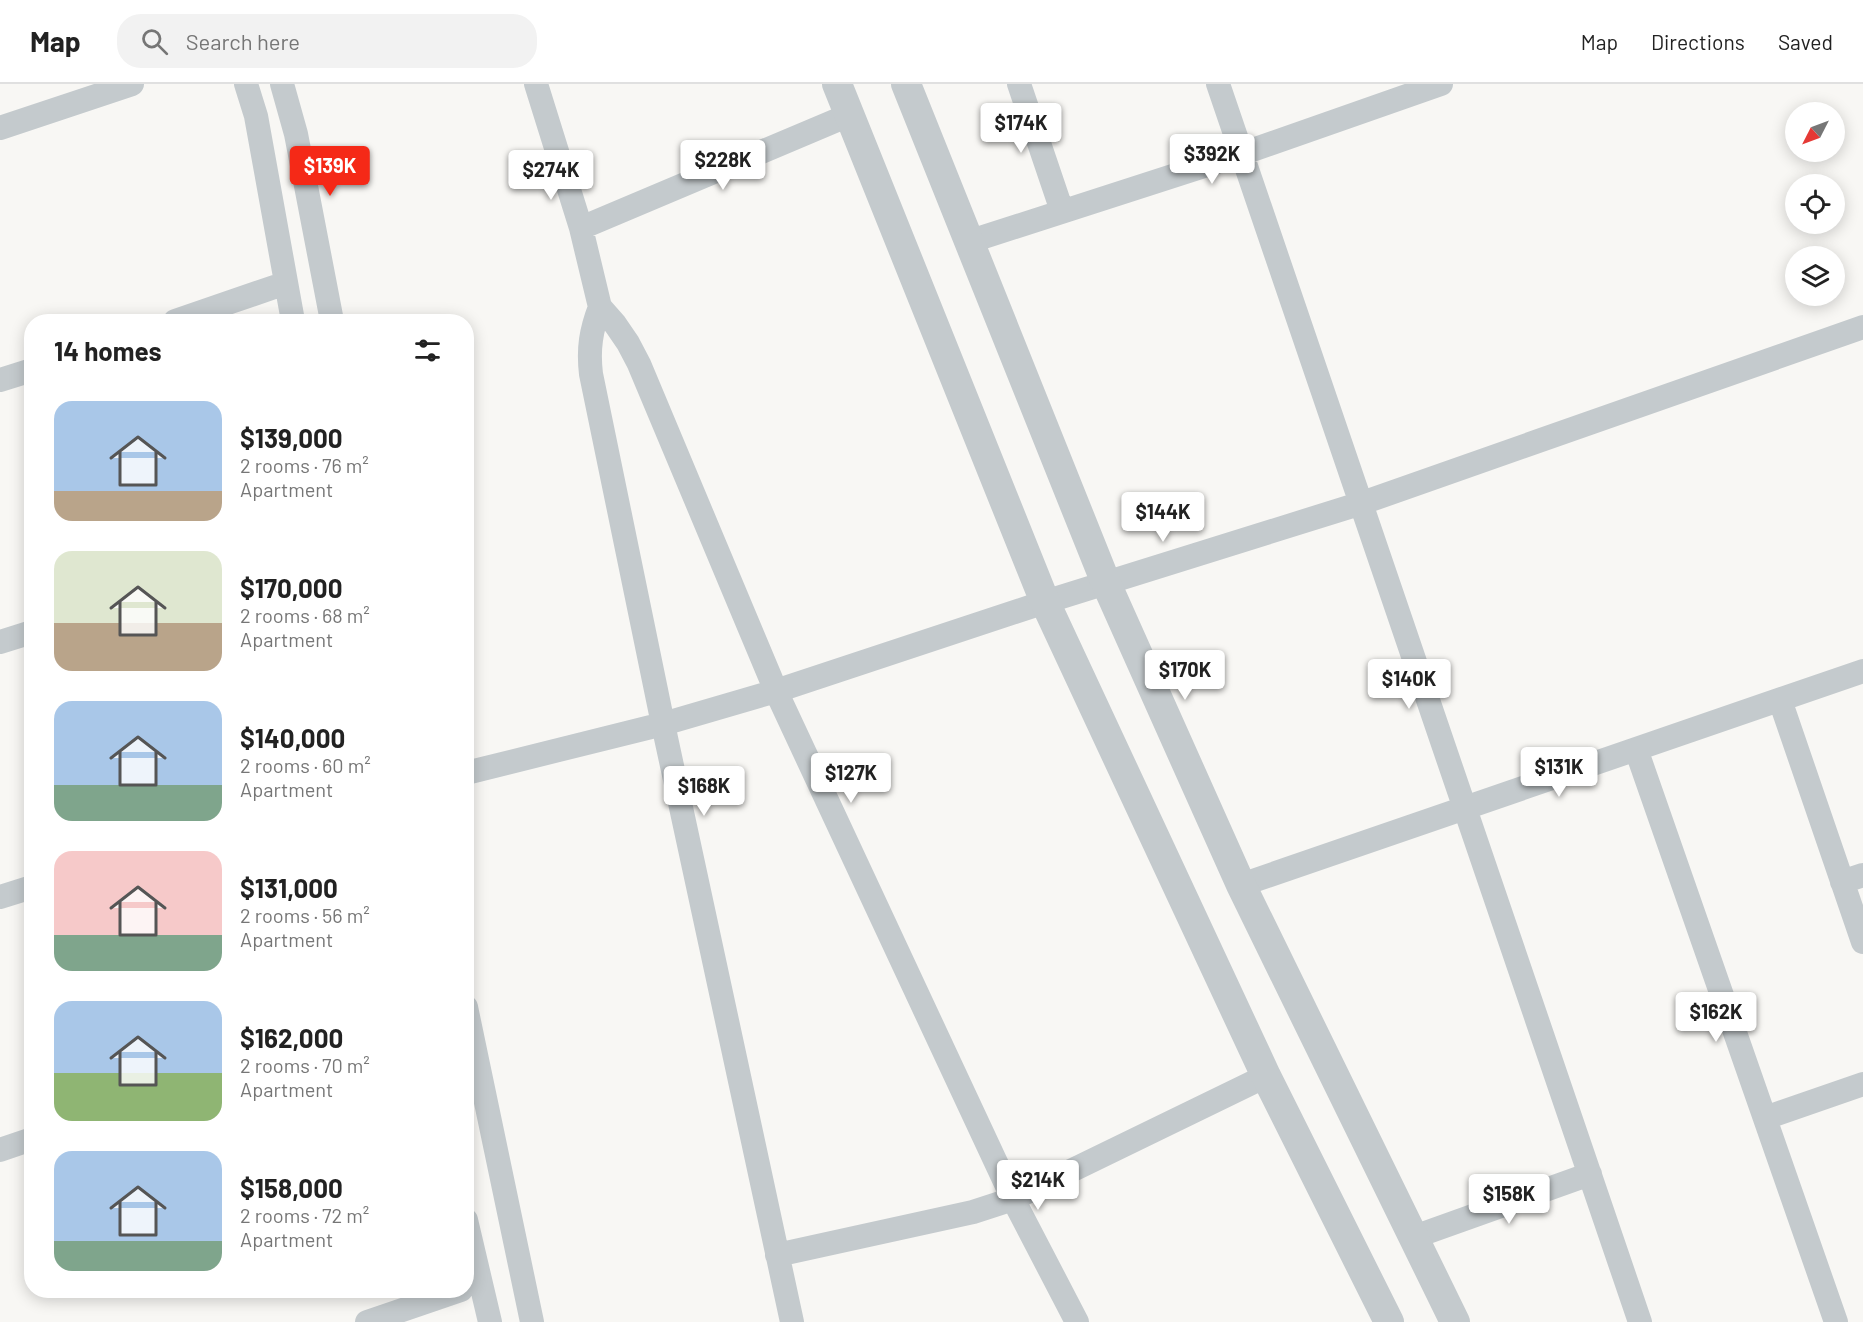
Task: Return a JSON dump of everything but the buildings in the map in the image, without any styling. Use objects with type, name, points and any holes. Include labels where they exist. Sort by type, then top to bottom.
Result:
[{"type":"street","points":[[0,128],[132,84]]},
{"type":"street","points":[[246,84],[256,116],[292,314]]},
{"type":"street","points":[[282,84],[296,134],[331,314]]},
{"type":"street","points":[[536,84],[581,228],[600,308],[615,324],[639,364],[776,691],[1013,1199],[1077,1322]]},
{"type":"street","points":[[837,84],[1045,602],[1266,1077],[1389,1322]]},
{"type":"street","points":[[906,84],[1106,583],[1241,885],[1455,1322]]},
{"type":"street","points":[[1019,84],[1062,211]]},
{"type":"street","points":[[1218,84],[1640,1322]]},
{"type":"street","points":[[968,242],[1241,154],[1429,86]]},
{"type":"street","points":[[581,228],[849,115]]},
{"type":"street","points":[[196,314],[286,284]]},
{"type":"street","points":[[600,308],[593,323],[590,340],[591,374],[663,724],[792,1322]]},
{"type":"street","points":[[474,771],[663,724],[776,691],[1045,602],[1362,503],[1863,327]]},
{"type":"street","points":[[0,380],[24,372]]},
{"type":"street","points":[[0,642],[24,634]]},
{"type":"street","points":[[1241,885],[1863,671]]},
{"type":"street","points":[[1780,700],[1853,879],[1863,942]]},
{"type":"street","points":[[1636,749],[1836,1322]]},
{"type":"street","points":[[0,897],[24,889]]},
{"type":"street","points":[[474,1046],[531,1322]]},
{"type":"street","points":[[777,1255],[974,1212],[1013,1199],[1266,1077]]},
{"type":"street","points":[[1765,1118],[1863,1084]]},
{"type":"street","points":[[0,1150],[24,1142]]},
{"type":"street","points":[[1414,1237],[1590,1174]]},
{"type":"street","points":[[474,1295],[490,1322]]},
{"type":"street","points":[[367,1322],[437,1298]]}]
